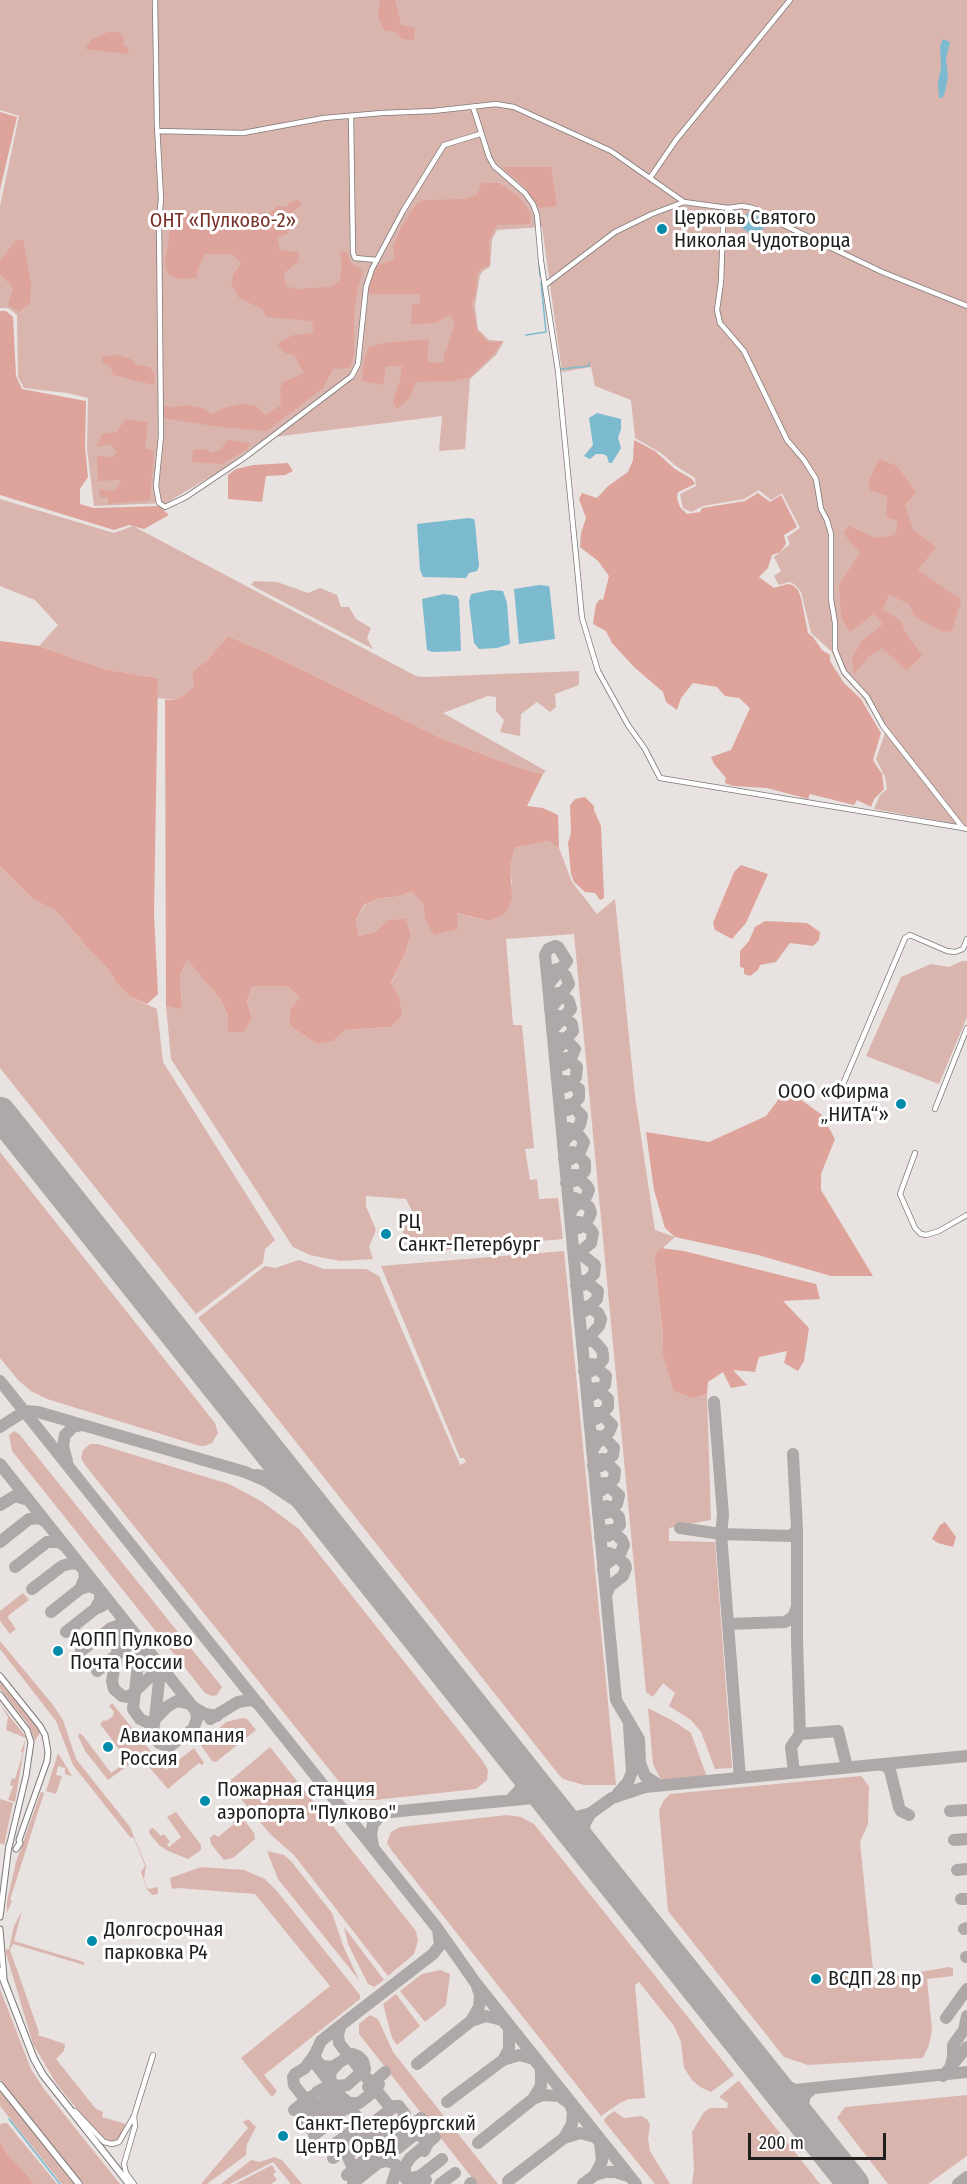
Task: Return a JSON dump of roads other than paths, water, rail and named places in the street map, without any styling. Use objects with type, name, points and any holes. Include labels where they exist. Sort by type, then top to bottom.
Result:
[{"type":"main road","points":[[0,1971],[34,2059],[43,2075],[129,2184]]},
{"type":"main road","points":[[0,2085],[79,2184]]},
{"type":"street","points":[[155,0],[161,199],[159,220],[161,436],[156,486],[159,503],[165,507],[213,480],[352,376],[358,364],[366,287],[377,260],[403,211],[444,145],[480,134]]},
{"type":"street","points":[[650,178],[676,140],[790,0]]},
{"type":"street","points":[[158,130],[243,133],[324,118],[503,105],[525,111],[611,151],[684,202],[728,208],[753,207],[771,219],[882,272],[967,306]]},
{"type":"street","points":[[473,107],[489,158],[494,166],[516,184],[533,204],[538,222],[558,371],[582,618],[598,671],[660,778],[965,828]]},
{"type":"street","points":[[351,116],[353,253],[355,258],[377,260]]},
{"type":"street","points":[[545,285],[615,232],[684,202]]},
{"type":"street","points":[[728,208],[723,228],[721,282],[717,310],[720,323],[744,351],[787,440],[816,479],[821,509],[831,534],[831,599],[835,623],[835,650],[844,672],[867,697],[883,726],[965,828]]},
{"type":"street","points":[[838,1096],[902,942],[910,935],[947,951],[955,952],[963,949],[967,939]]},
{"type":"street","points":[[935,1108],[967,1028]]},
{"type":"street","points":[[915,1153],[900,1194],[915,1228],[921,1234],[939,1231],[967,1215]]},
{"type":"street","points":[[0,1676],[40,1726],[45,1735],[48,1757],[19,1840],[13,1848],[0,1917]]},
{"type":"street","points":[[0,1695],[27,1730],[31,1742],[26,1776],[11,1838],[13,1848]]},
{"type":"street","points":[[0,1929],[4,1980]]},
{"type":"street","points":[[65,2103],[101,2141],[109,2144],[122,2140],[134,2116],[153,2055]]},
{"type":"street","points":[[134,2116],[135,2126],[124,2164],[126,2173],[134,2184]]},
{"type":"water","points":[[943,39],[950,42],[946,58],[948,77],[945,92],[942,98],[939,98],[940,46]]},
{"type":"water","points":[[747,213],[767,222],[754,237],[740,226]]},
{"type":"water","points":[[597,413],[621,419],[618,438],[621,448],[612,463],[609,463],[607,456],[603,454],[596,454],[590,459],[584,456],[593,445],[589,418]]},
{"type":"water","points":[[474,519],[475,523],[479,566],[477,571],[469,573],[466,578],[423,577],[420,570],[417,524]]},
{"type":"water","points":[[539,585],[549,586],[555,639],[519,644],[514,589]]},
{"type":"water","points":[[491,590],[503,591],[507,603],[510,644],[497,648],[479,649],[474,643],[469,602],[471,594]]},
{"type":"water","points":[[444,594],[457,596],[459,600],[461,651],[432,652],[427,650],[422,599]]},
{"type":"waterway","points":[[539,264],[540,276]]},
{"type":"waterway","points":[[526,335],[546,332],[541,282]]},
{"type":"waterway","points":[[561,369],[589,366],[589,363]]},
{"type":"waterway","points":[[9,2119],[60,2184]]},
{"type":"place","name":"Церковь Святого Николая Чудотворца","points":[[662,229]]},
{"type":"place","name":"ООО «Фирма „НИТА“»","points":[[901,1104]]},
{"type":"place","name":"РЦ Санкт-Петербург","points":[[386,1234]]},
{"type":"place","name":"АОПП Пулково Почта России","points":[[58,1651]]},
{"type":"place","name":"Авиакомпания Россия","points":[[108,1747]]},
{"type":"place","name":"Пожарная станция аэропорта \"Пулково\"","points":[[205,1801]]},
{"type":"place","name":"Долгосрочная парковка P4","points":[[92,1941]]},
{"type":"place","name":"ВСДП 28 пр","points":[[816,1979]]},
{"type":"place","name":"Санкт-Петербургский Центр ОрВД","points":[[283,2136]]},
{"type":"park label","name":"ОНТ «Пулково-2»","points":[[223,221]]}]
